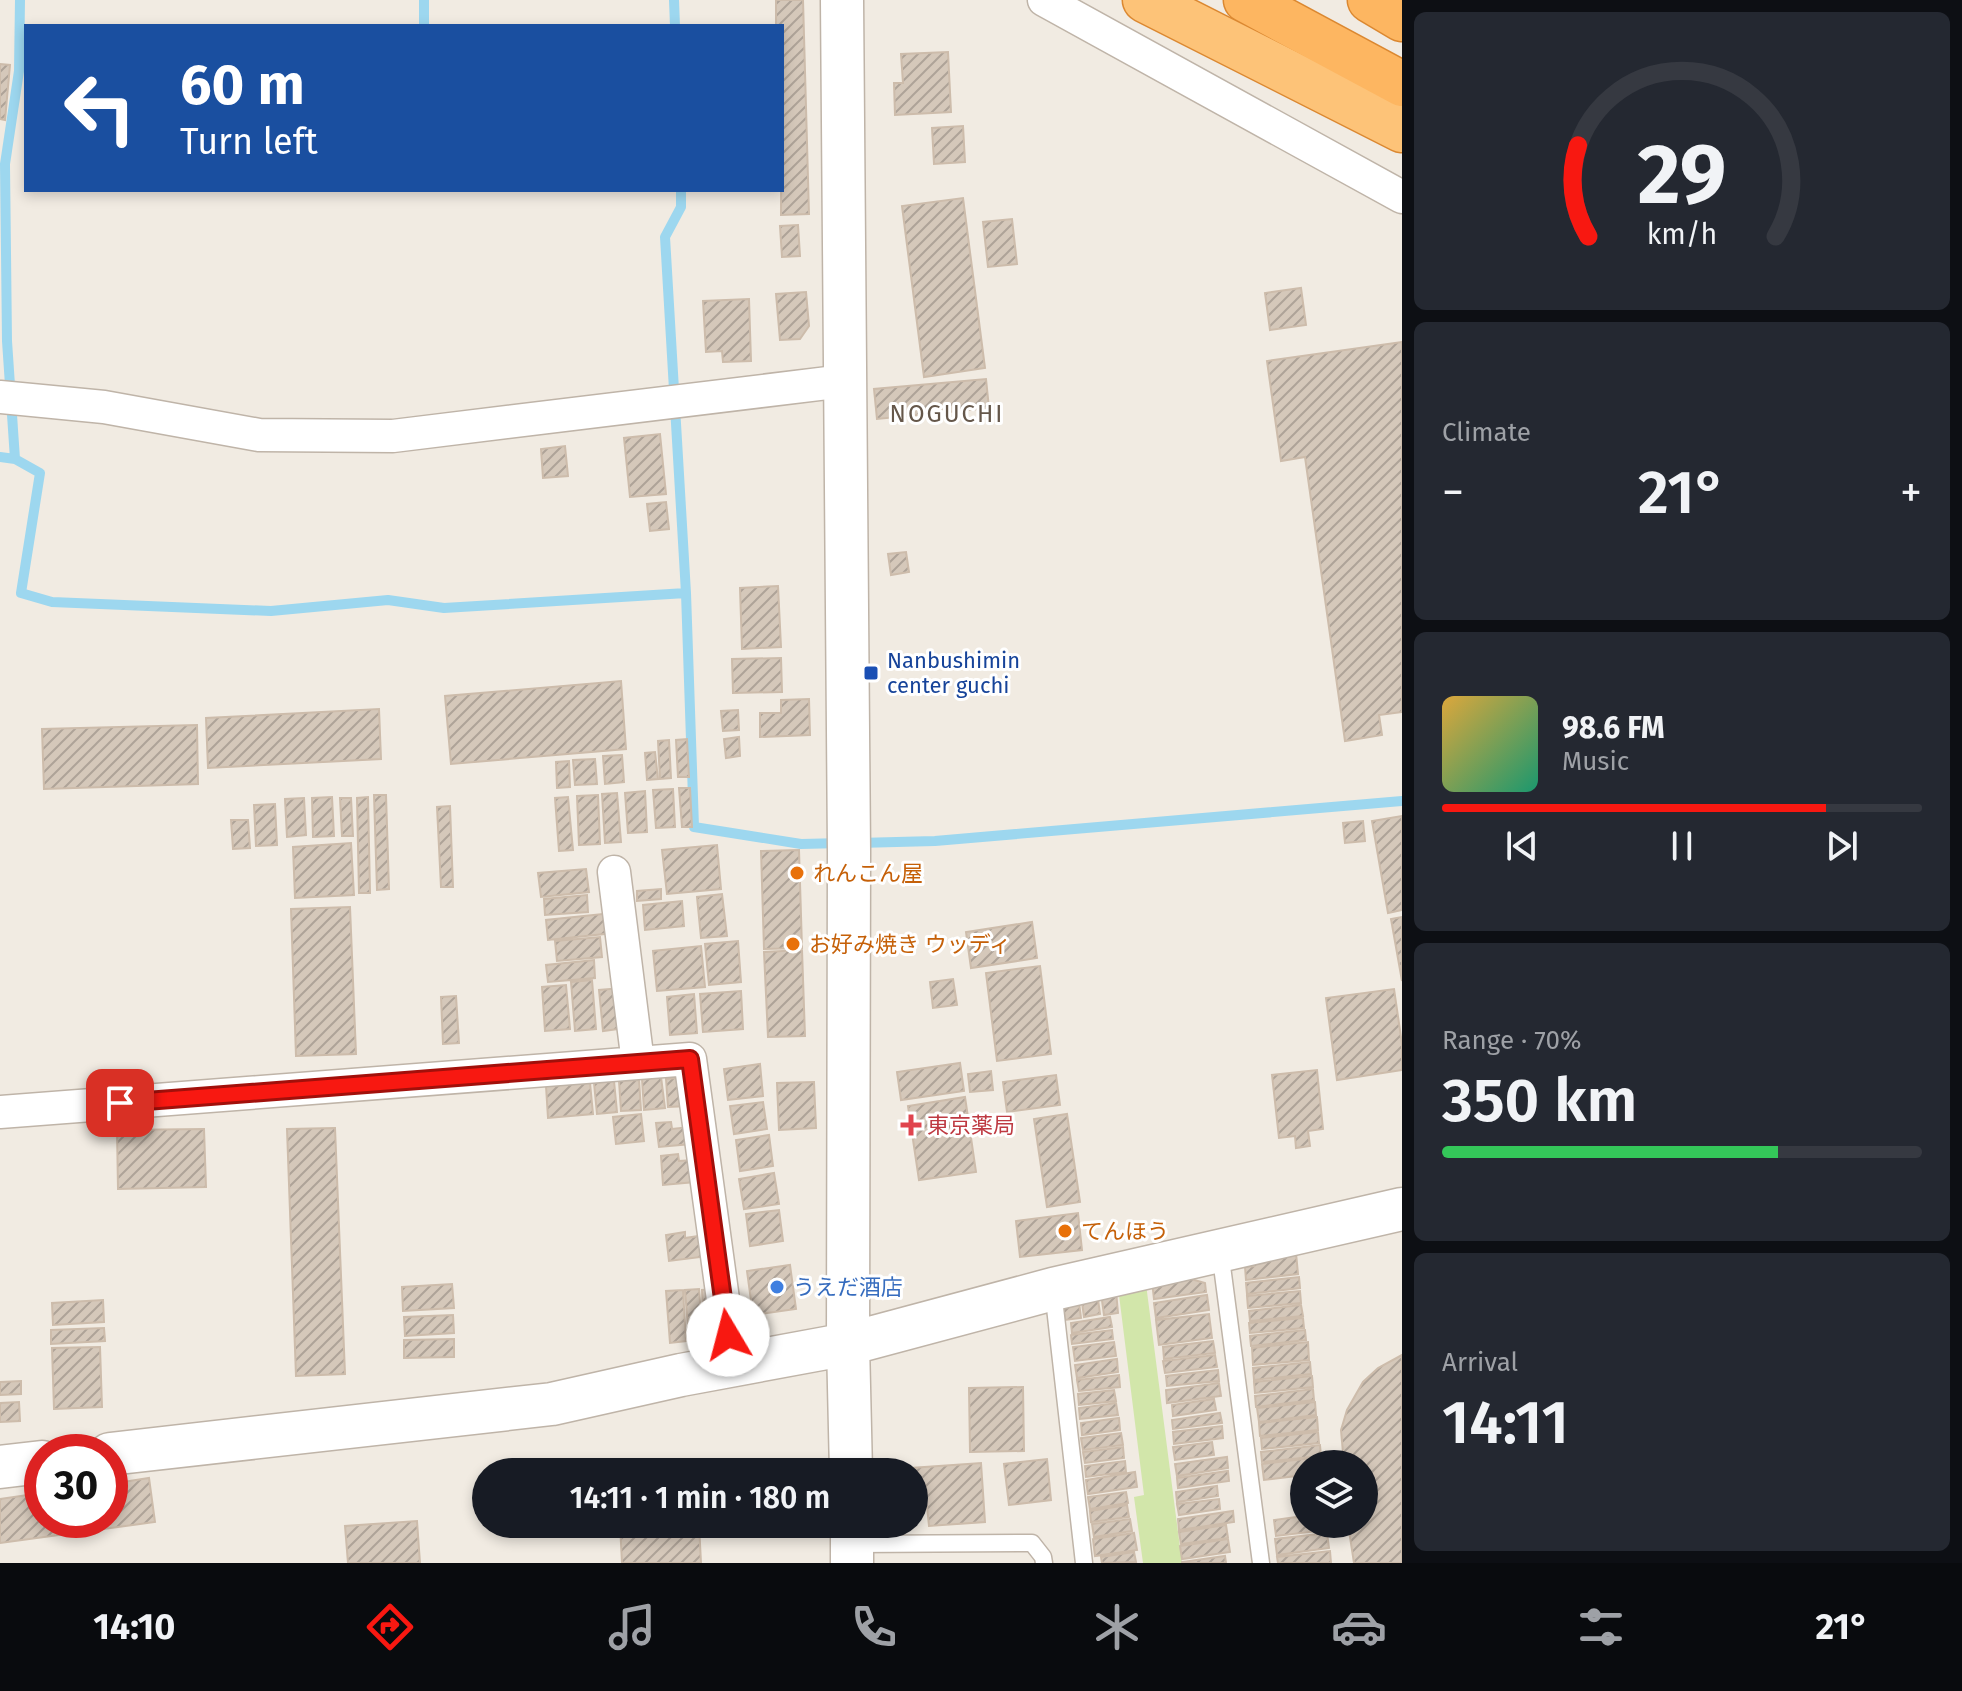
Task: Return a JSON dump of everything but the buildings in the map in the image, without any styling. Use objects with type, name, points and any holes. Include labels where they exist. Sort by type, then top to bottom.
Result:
[{"type":"highway","points":[[1145,0],[1402,130]]},
{"type":"highway","points":[[1246,0],[1402,84]]},
{"type":"highway","points":[[1370,0],[1402,19]]},
{"type":"street","points":[[842,0],[851,1458]]},
{"type":"street","points":[[1044,0],[1402,197]]},
{"type":"street","points":[[0,397],[104,407],[259,435],[393,436],[844,381]]},
{"type":"street","points":[[614,872],[638,1063]]},
{"type":"street","points":[[0,1112],[690,1059],[732,1365]]},
{"type":"street","points":[[128,1452],[532,1407],[848,1344],[1053,1289],[1402,1209]]},
{"type":"street","points":[[0,1467],[24,1464]]},
{"type":"lane","points":[[1220,1250],[1261,1563]]},
{"type":"lane","points":[[1053,1289],[1084,1563]]},
{"type":"lane","points":[[852,1544],[1032,1543],[1044,1563]]},
{"type":"green space","points":[[1146,1284],[1182,1563],[1143,1563],[1134,1497],[1144,1495],[1118,1287]]},
{"type":"waterway","points":[[15,459],[7,341],[5,164],[19,71],[20,0]]},
{"type":"waterway","points":[[424,0],[424,24]]},
{"type":"waterway","points":[[674,0],[675,24]]},
{"type":"waterway","points":[[681,192],[681,207],[665,237],[686,593],[694,827],[801,844],[842,843]]},
{"type":"waterway","points":[[0,457],[15,459],[40,473],[21,593],[52,602],[271,611],[388,600],[444,608],[686,593]]},
{"type":"waterway","points":[[858,843],[935,841],[1402,801]]},
{"type":"place","name":"Nanbushimin center guchi","points":[[871,673]]},
{"type":"place","name":"れんこん屋","points":[[797,873]]},
{"type":"place","name":"お好み焼き ウッディ","points":[[793,944]]},
{"type":"place","name":"東京薬局","points":[[911,1125]]},
{"type":"place","name":"てんほう","points":[[1065,1231]]},
{"type":"place","name":"うえだ酒店","points":[[777,1287]]},
{"type":"district","name":"NOGUCHI","points":[[947,414]]},
{"type":"route","points":[[120,1103],[690,1059],[728,1335]]}]
